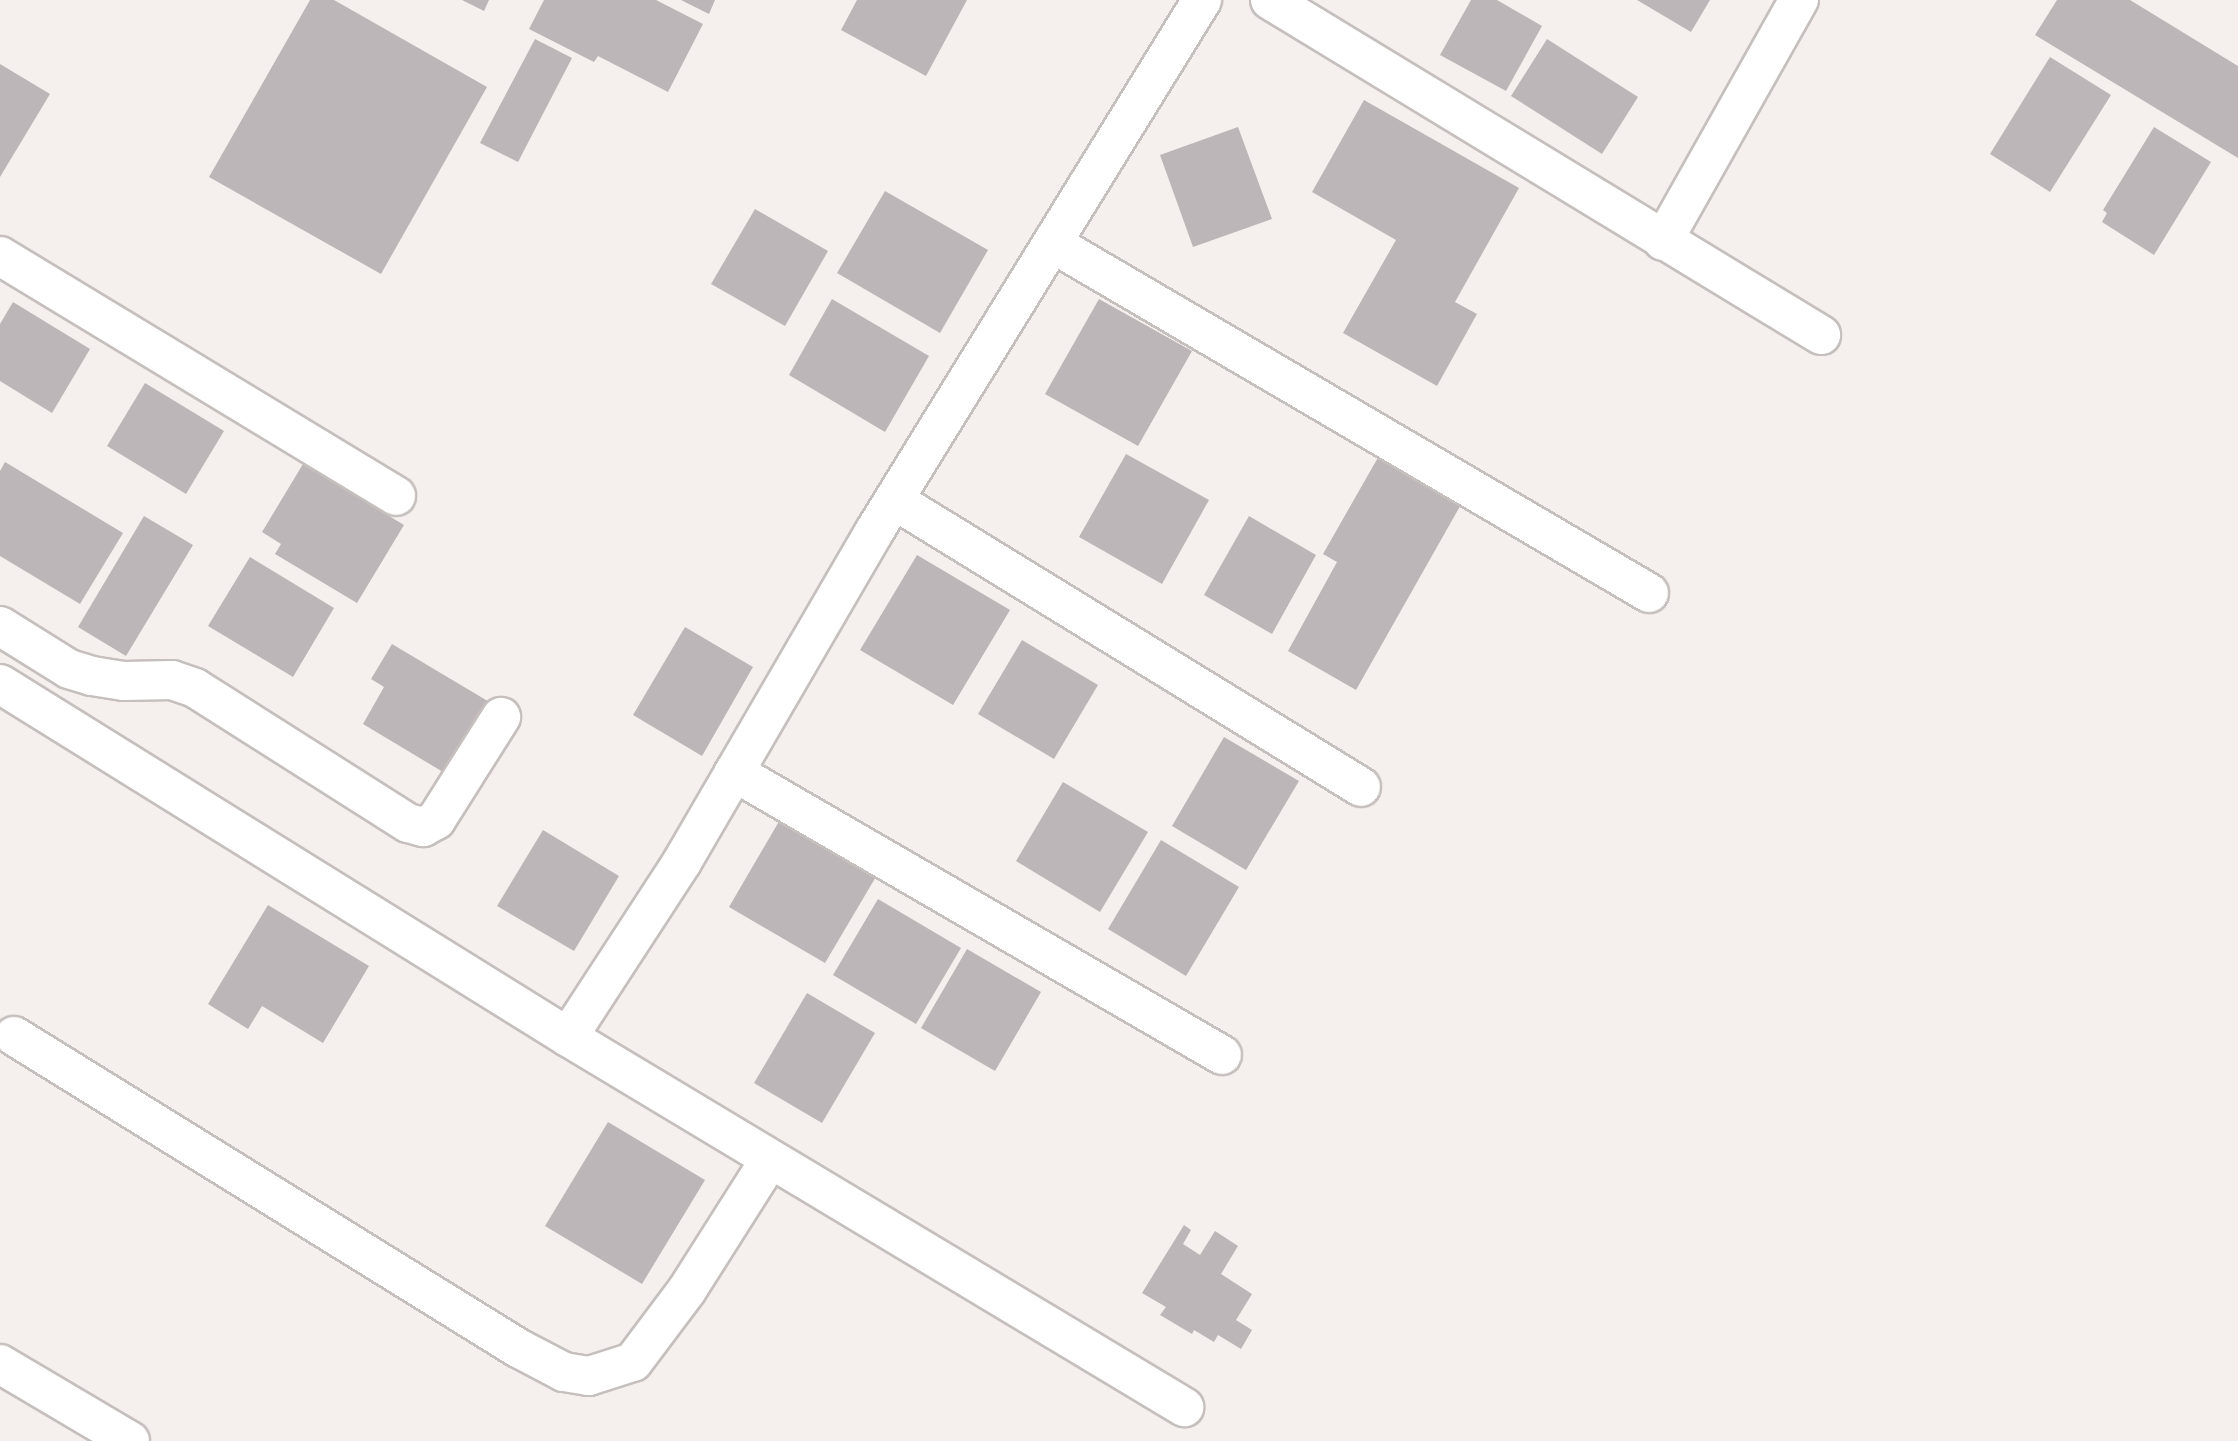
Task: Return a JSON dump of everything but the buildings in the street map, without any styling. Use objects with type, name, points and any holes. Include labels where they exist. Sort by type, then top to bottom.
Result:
[{"type":"street","points":[[568,1037],[682,862],[894,500],[1202,0]]},
{"type":"street","points":[[1270,0],[1821,335]]},
{"type":"street","points":[[1663,240],[1799,0]]},
{"type":"street","points":[[1052,243],[1650,593]]},
{"type":"street","points":[[0,256],[396,496]]},
{"type":"street","points":[[894,500],[1361,787]]},
{"type":"street","points":[[0,626],[69,669],[124,681],[172,680],[195,688],[408,823],[423,827],[436,820],[501,718]]},
{"type":"street","points":[[0,684],[568,1037],[1184,1408]]},
{"type":"street","points":[[734,772],[1222,1055]]},
{"type":"street","points":[[13,1036],[518,1349],[564,1372],[589,1376],[633,1362],[687,1290],[770,1159]]},
{"type":"street","points":[[0,1364],[130,1441]]}]
